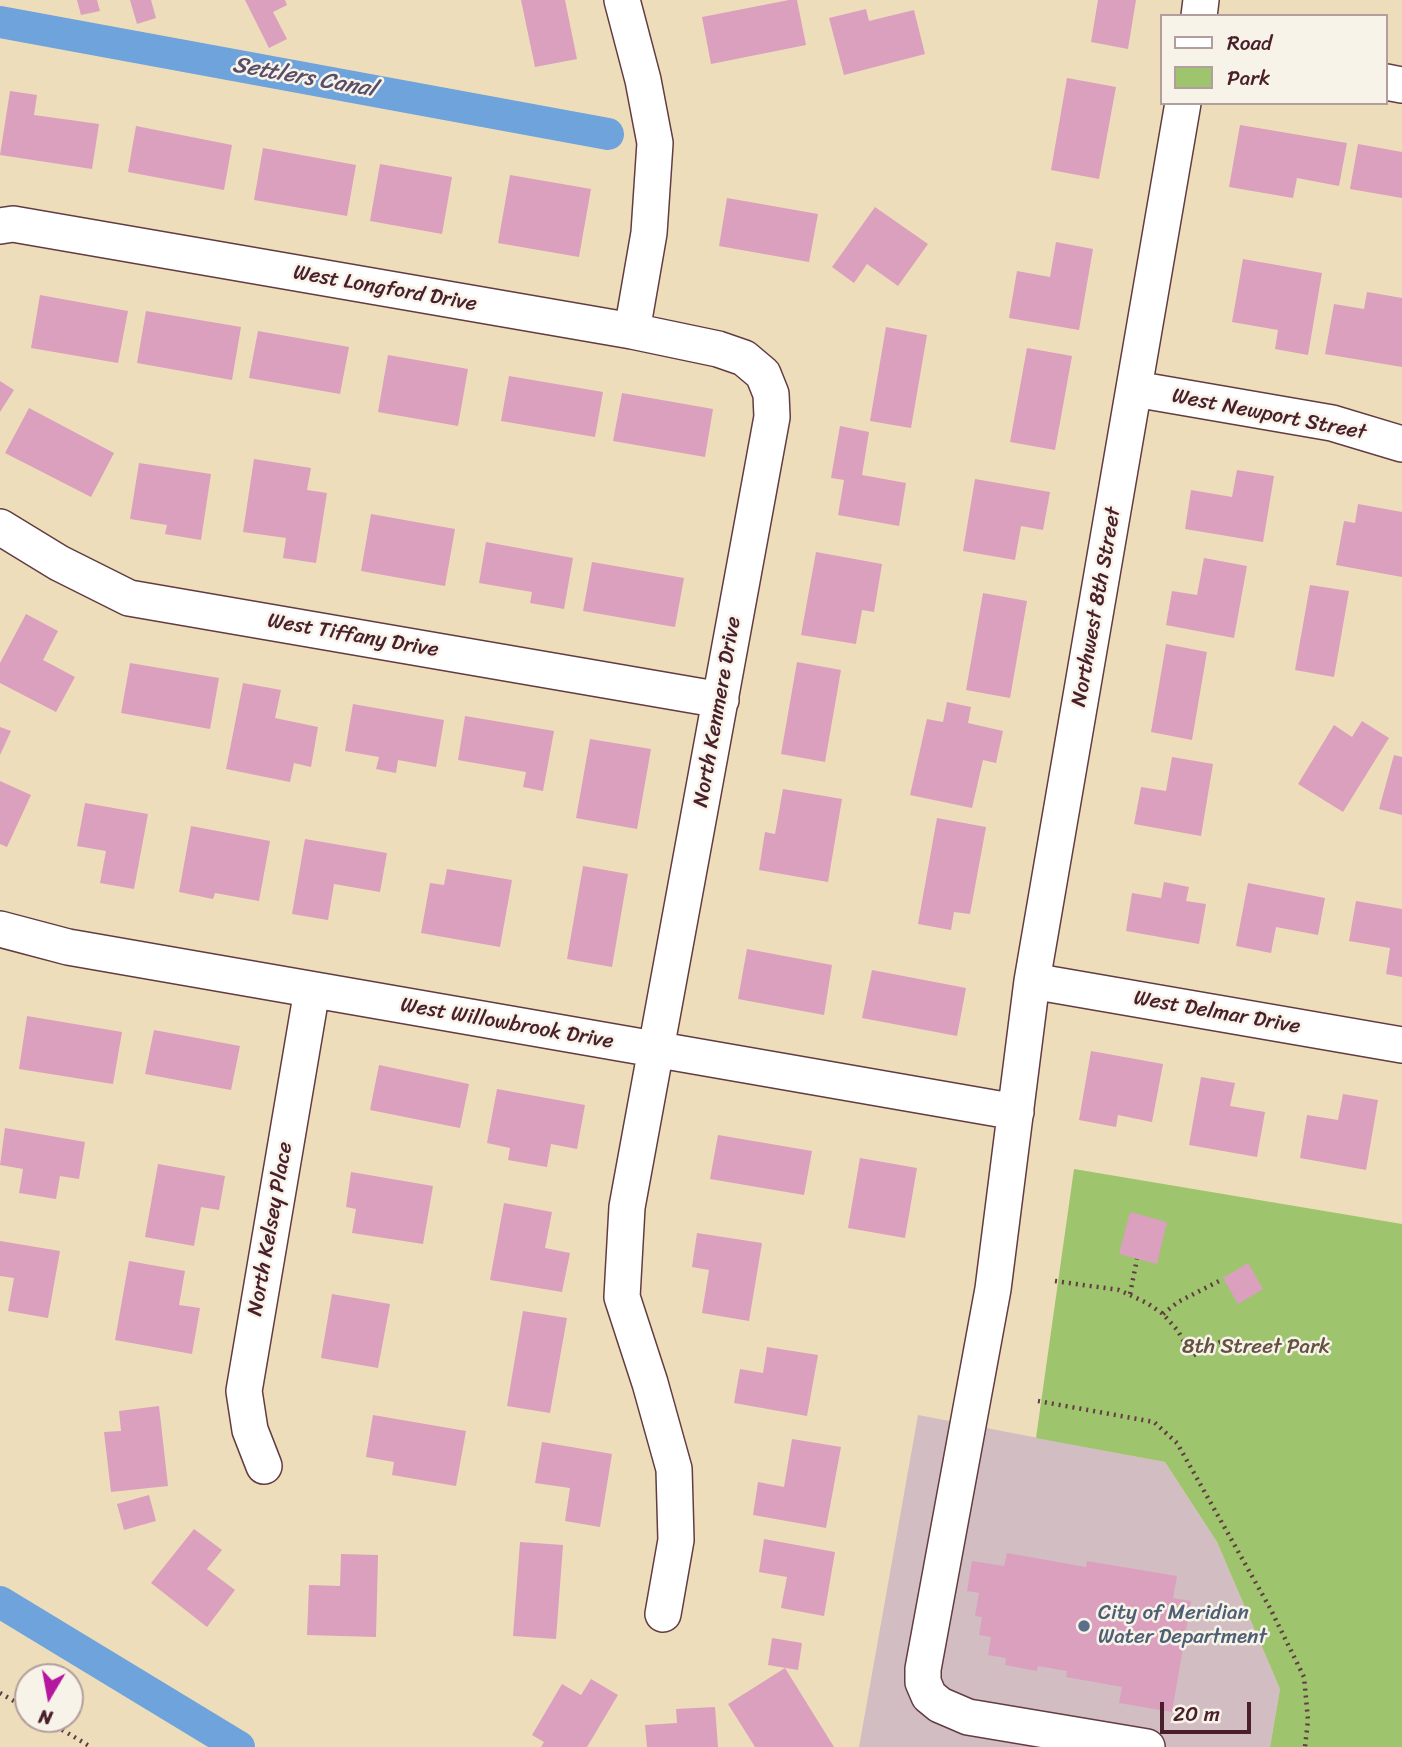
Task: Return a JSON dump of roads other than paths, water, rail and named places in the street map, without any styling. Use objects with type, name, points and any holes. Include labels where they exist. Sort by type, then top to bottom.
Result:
[{"type":"street","points":[[622,0],[643,80],[655,143],[649,233],[632,331]]},
{"type":"street","name":"Northwest 8th Street","points":[[1136,1746],[968,1717],[940,1705],[929,1696],[923,1682],[923,1669],[993,1289],[1032,981],[1183,105]]},
{"type":"street","name":"West Longford Drive","points":[[0,226],[13,224],[632,331],[718,349],[744,358],[763,374]]},
{"type":"street","name":"North Kenmere Drive","points":[[663,1615],[676,1540],[674,1469],[622,1297],[627,1207],[772,417],[771,394],[763,374]]},
{"type":"street","name":"West Newport Street","points":[[1135,389],[1332,423],[1402,444]]},
{"type":"street","name":"West Tiffany Drive","points":[[0,527],[59,563],[130,598],[721,700]]},
{"type":"street","name":"West Willowbrook Drive","points":[[0,930],[68,947],[1016,1112]]},
{"type":"street","name":"West Delmar Drive","points":[[1032,981],[1402,1045]]},
{"type":"street","name":"North Kelsey Place","points":[[264,1466],[250,1430],[244,1391],[312,990]]},
{"type":"waterway","name":"Settlers Canal","points":[[0,22],[608,134]]},
{"type":"waterway","points":[[0,1602],[239,1747]]},
{"type":"place","name":"City of Meridian Water Department","points":[[1084,1626]]},
{"type":"park label","name":"8th Street Park","points":[[1256,1348]]}]
